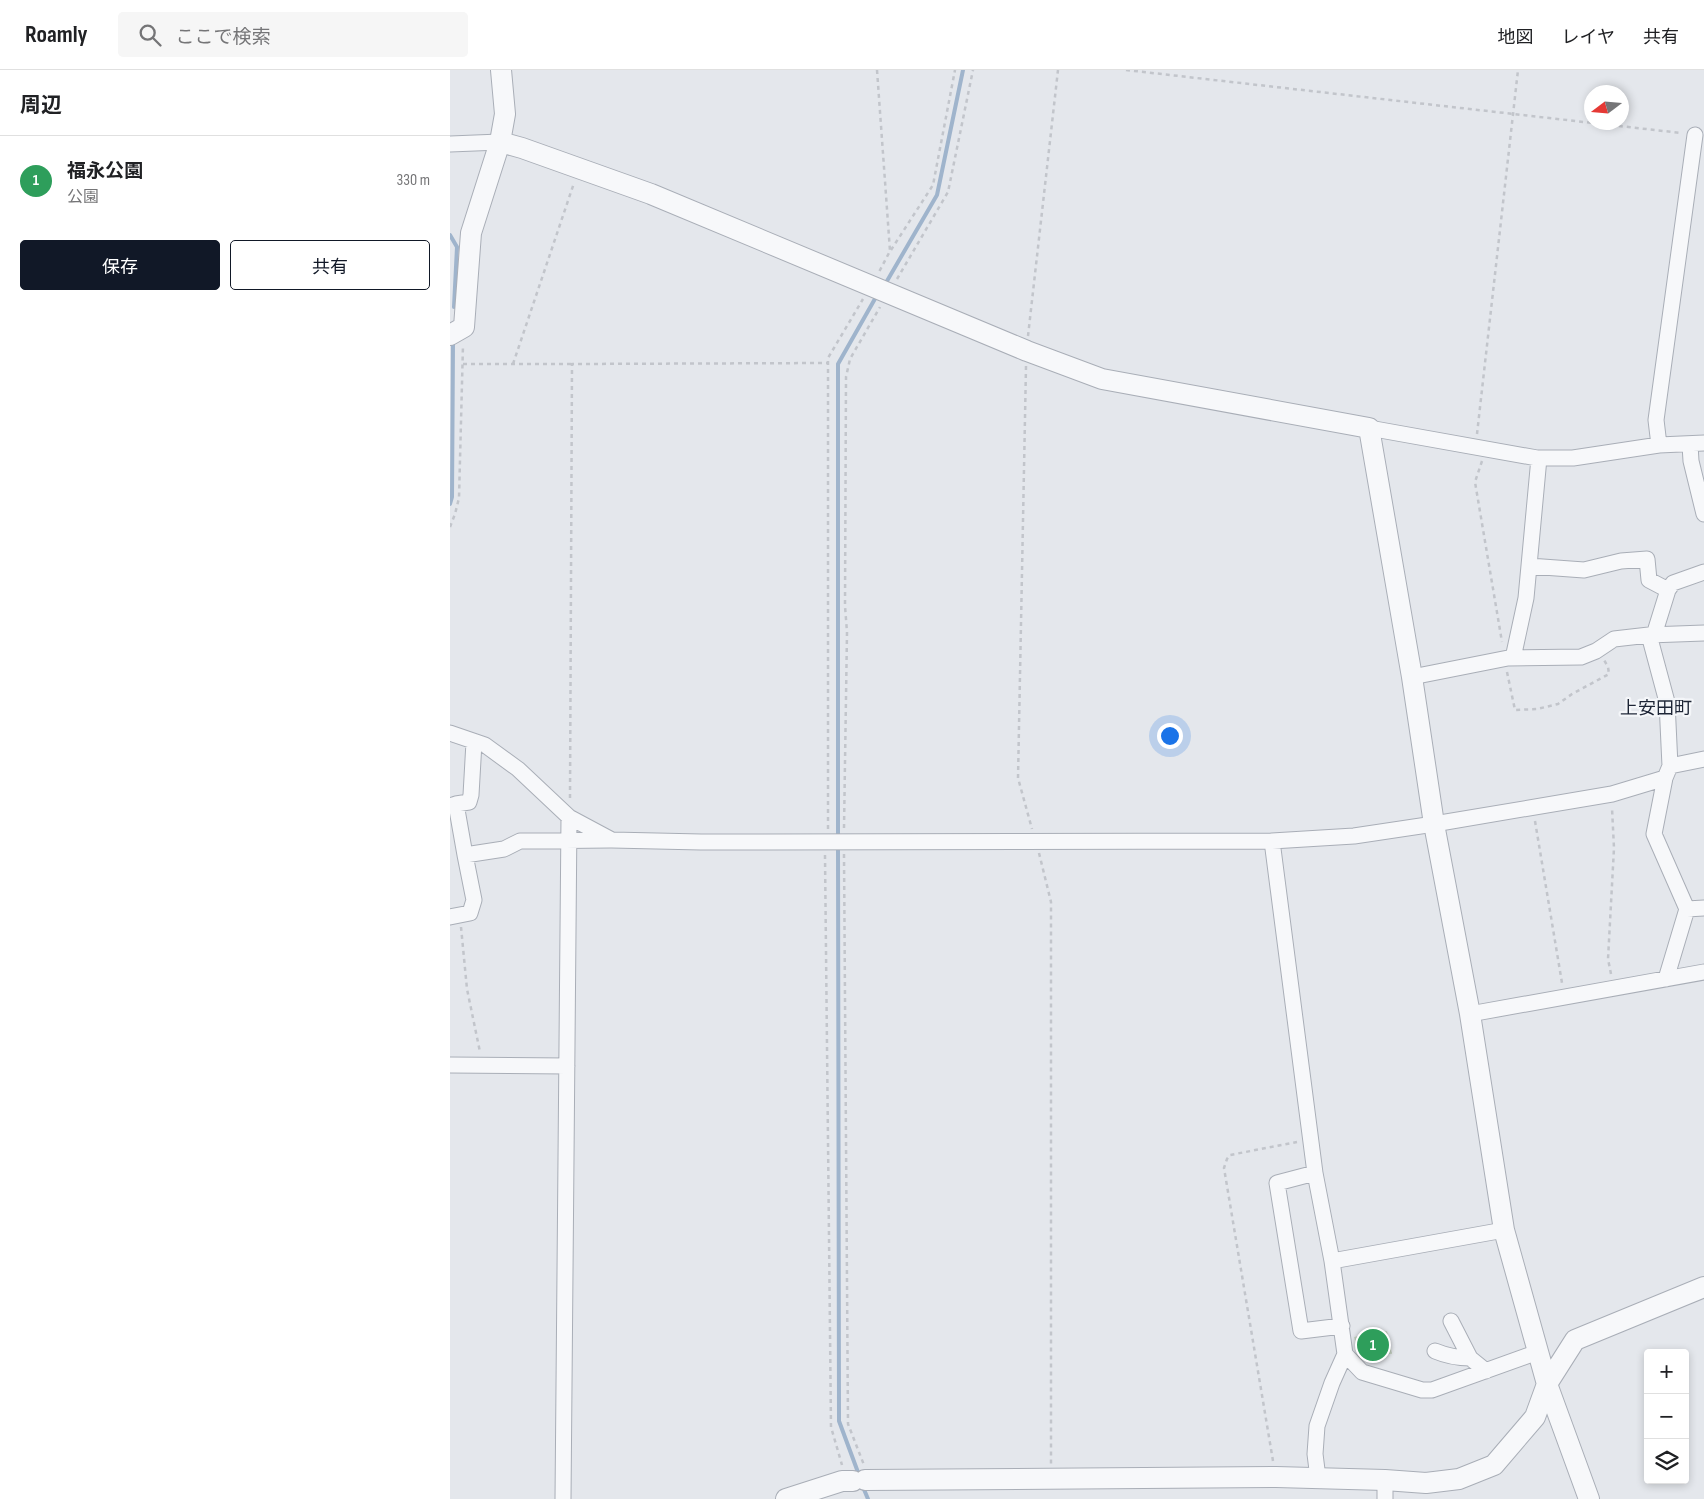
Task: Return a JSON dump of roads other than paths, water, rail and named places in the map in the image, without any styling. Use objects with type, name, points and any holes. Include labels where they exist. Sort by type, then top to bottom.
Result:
[{"type":"street","points":[[455,328],[471,233],[500,142],[504,114],[501,70]]},
{"type":"street","points":[[1660,445],[1656,420],[1694,135]]},
{"type":"street","points":[[450,144],[500,142],[651,194],[1027,351],[1102,380],[1480,449],[1540,458],[1573,458],[1660,445],[1697,444],[1691,461],[1704,514]]},
{"type":"street","points":[[1369,428],[1412,678],[1434,824],[1470,1014],[1504,1230],[1547,1384],[1589,1499]]},
{"type":"street","points":[[1508,659],[1526,598],[1540,458]]},
{"type":"street","points":[[1529,566],[1584,570],[1620,561],[1647,559],[1649,580],[1668,590]]},
{"type":"street","points":[[1666,979],[1687,910],[1654,834],[1668,772],[1667,702],[1651,635],[1668,590],[1673,583],[1704,572]]},
{"type":"street","points":[[1412,678],[1508,659],[1581,657],[1596,652],[1614,639],[1651,635],[1704,633]]},
{"type":"street","points":[[450,733],[485,745],[518,769],[569,817],[612,840]]},
{"type":"street","points":[[455,916],[470,913],[474,900],[453,805],[469,802],[472,795],[474,742]]},
{"type":"street","points":[[465,855],[504,849],[520,842],[612,840],[700,842],[1272,841],[1354,836],[1612,794],[1704,759]]},
{"type":"street","points":[[562,1499],[569,817]]},
{"type":"street","points":[[1272,841],[1315,1174],[1332,1260],[1346,1354],[1362,1372],[1422,1390],[1432,1390],[1538,1352]]},
{"type":"street","points":[[1687,910],[1704,908]]},
{"type":"street","points":[[1470,1014],[1704,972]]},
{"type":"street","points":[[450,1065],[567,1066]]},
{"type":"street","points":[[1315,1174],[1277,1183],[1301,1331],[1342,1326]]},
{"type":"street","points":[[1332,1260],[1504,1230]]},
{"type":"street","points":[[786,1499],[842,1481],[859,1480],[1318,1478],[1385,1490],[1459,1479],[1494,1464],[1535,1417],[1547,1384],[1575,1340],[1704,1287]]},
{"type":"street","points":[[1451,1321],[1470,1358],[1486,1371]]},
{"type":"street","points":[[1435,1351],[1452,1357],[1470,1358]]},
{"type":"street","points":[[1318,1478],[1315,1454],[1317,1426],[1332,1383],[1346,1354]]},
{"type":"waterway","points":[[887,281],[937,195],[963,70]]},
{"type":"waterway","points":[[450,235],[457,247],[454,307]]},
{"type":"waterway","points":[[838,839],[838,364],[876,297]]},
{"type":"waterway","points":[[450,504],[452,497],[453,344]]},
{"type":"waterway","points":[[838,846],[839,1421],[859,1475]]},
{"type":"waterway","points":[[863,1487],[868,1499]]},
{"type":"place","name":"福永公園","points":[[1373,1345]]},
{"type":"district","name":"上安田町","points":[[1656,708]]}]
